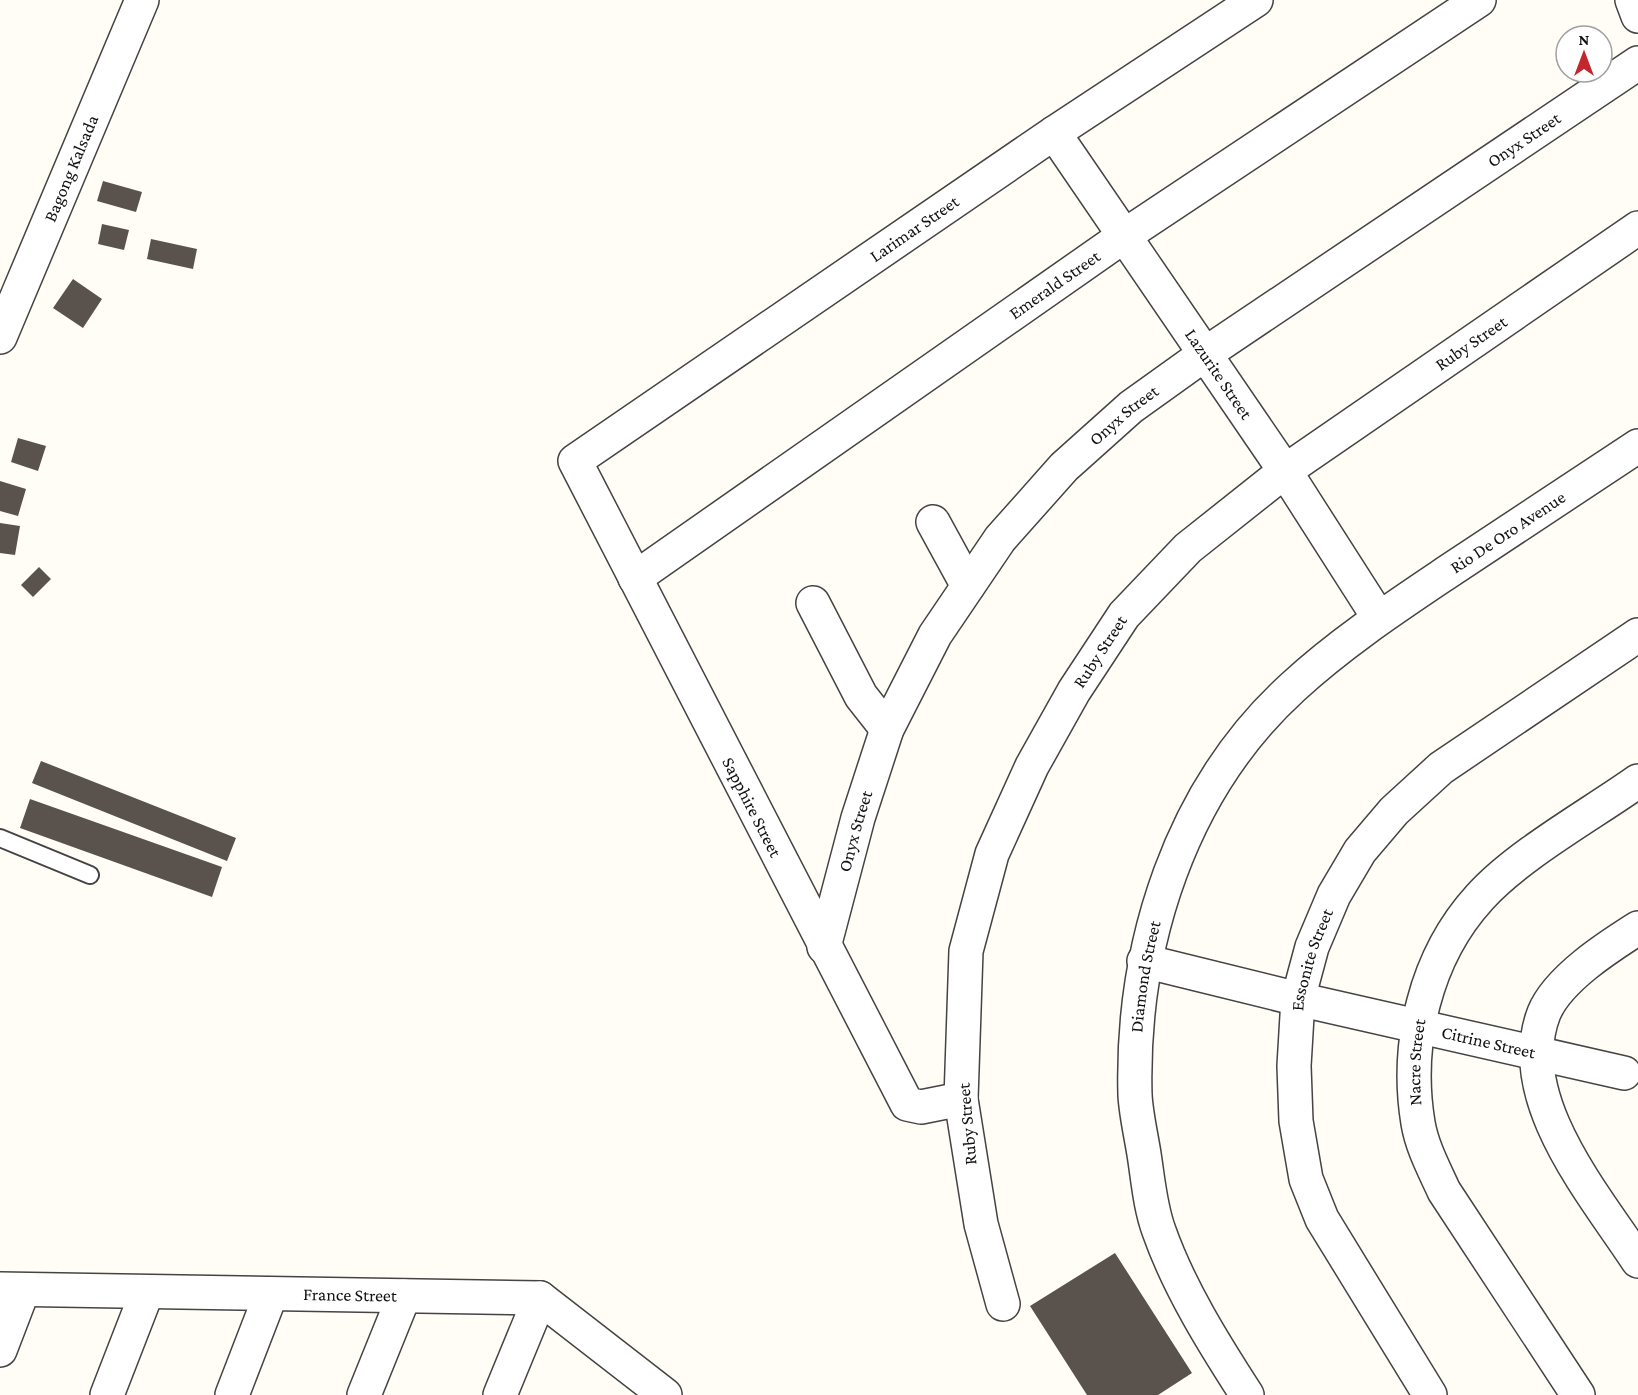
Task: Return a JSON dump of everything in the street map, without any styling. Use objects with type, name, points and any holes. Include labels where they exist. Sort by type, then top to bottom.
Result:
[{"type":"street","name":"Bagong Kalsada","points":[[0,337],[142,0]]},
{"type":"street","name":"Larimar Street","points":[[575,461],[1054,133],[1256,0]]},
{"type":"street","name":"Emerald Street","points":[[635,578],[1124,236],[1479,0]]},
{"type":"street","points":[[1632,0],[1638,16]]},
{"type":"street","name":"Onyx Street","points":[[824,947],[858,818],[887,729],[935,635],[968,586],[1000,539],[1064,467],[1131,407],[1205,354],[1638,63]]},
{"type":"street","name":"Lazurite Street","points":[[1054,133],[1285,471],[1379,618]]},
{"type":"street","name":"Ruby Street","points":[[1002,1304],[981,1224],[961,1099],[966,951],[992,854],[1032,766],[1074,691],[1124,615],[1188,548],[1285,471],[1638,228]]},
{"type":"street","name":"Rio De Oro Avenue","points":[[1379,618],[1638,446]]},
{"type":"street","name":"Sapphire Street","points":[[575,461],[907,1104],[921,1107],[961,1099]]},
{"type":"street","points":[[933,522],[968,586]]},
{"type":"street","points":[[813,603],[861,696],[887,729]]},
{"type":"street","name":"Diamond Street","points":[[1246,1395],[1189,1296],[1158,1229],[1135,1098],[1135,1034],[1144,961],[1170,867],[1203,800],[1246,738],[1290,689],[1332,653],[1379,618]]},
{"type":"street","name":"Essonite Street","points":[[1430,1395],[1322,1219],[1306,1179],[1296,1121],[1294,1066],[1298,999],[1312,947],[1334,895],[1360,851],[1394,811],[1441,768],[1638,635]]},
{"type":"street","name":"Nacre Street","points":[[1578,1395],[1444,1191],[1429,1160],[1418,1124],[1414,1074],[1418,1026],[1431,977],[1450,938],[1480,897],[1516,865],[1638,781]]},
{"type":"street","points":[[1638,928],[1601,952],[1568,980],[1544,1013],[1537,1054],[1541,1095],[1554,1127],[1571,1158],[1638,1261]]},
{"type":"street","name":"Citrine Street","points":[[1144,961],[1624,1074]]},
{"type":"street","points":[[0,1350],[12,1289]]},
{"type":"street","name":"France Street","points":[[12,1289],[540,1298]]},
{"type":"street","points":[[107,1395],[147,1292]]},
{"type":"street","points":[[232,1395],[271,1294]]},
{"type":"street","points":[[364,1395],[404,1296]]},
{"type":"street","points":[[500,1395],[540,1298],[665,1395]]},
{"type":"lane","points":[[0,838],[90,875]]},
{"type":"building","points":[[103,181],[142,192],[136,212],[97,201]]},
{"type":"building","points":[[102,224],[129,230],[124,250],[98,244]]},
{"type":"building","points":[[151,239],[197,249],[193,269],[147,259]]},
{"type":"building","points":[[73,279],[102,299],[83,328],[53,308]]},
{"type":"building","points":[[18,438],[46,446],[38,471],[11,462]]},
{"type":"building","points":[[0,481],[26,489],[18,516],[0,511]]},
{"type":"building","points":[[0,523],[20,526],[15,555],[0,553]]},
{"type":"building","points":[[39,567],[51,579],[33,597],[21,585]]},
{"type":"building","points":[[41,761],[236,838],[227,861],[32,783]]},
{"type":"building","points":[[30,799],[222,867],[212,897],[20,828]]},
{"type":"building","points":[[1115,1253],[1192,1373],[1158,1395],[1087,1395],[1030,1306]]}]
